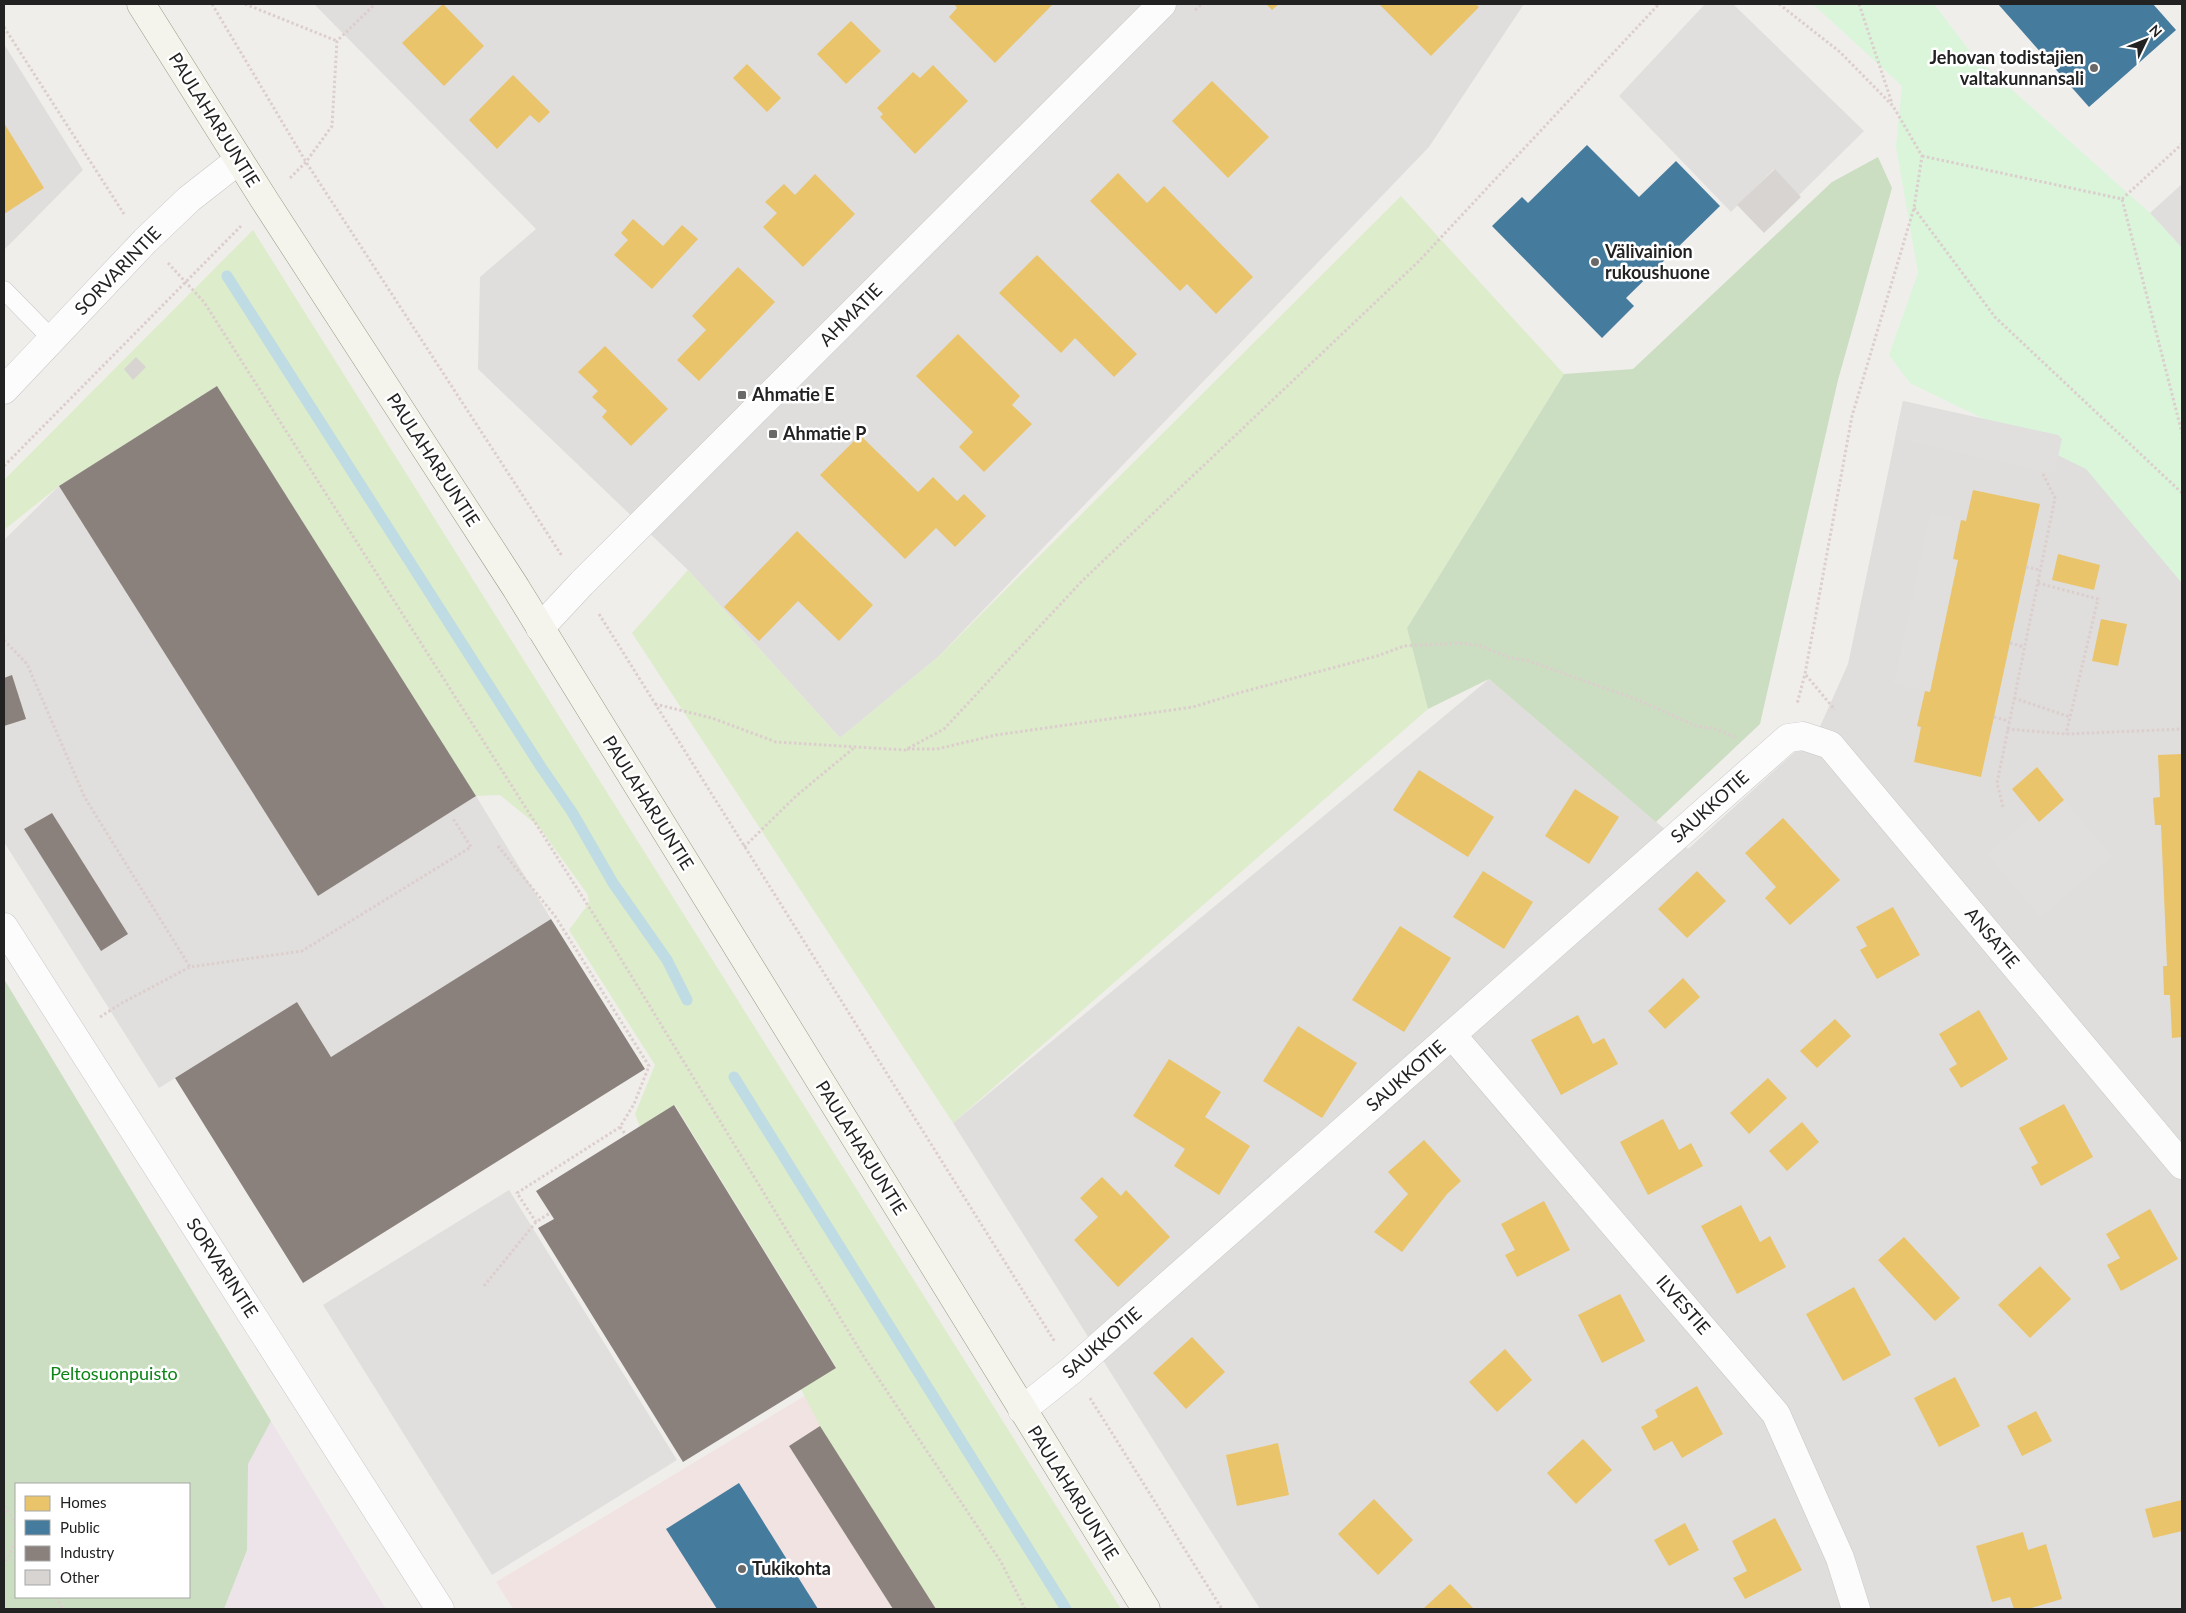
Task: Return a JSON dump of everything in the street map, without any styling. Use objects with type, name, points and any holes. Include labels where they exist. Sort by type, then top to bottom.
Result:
[{"type":"street","name":"PAULAHARJUNTIE","points":[[141,4],[265,201],[540,628],[1146,1609]]},
{"type":"street","name":"AHMATIE","points":[[540,628],[582,583],[1162,4]]},
{"type":"street","name":"SORVARINTIE","points":[[4,390],[145,241],[189,199],[239,160]]},
{"type":"street","name":"ANSATIE","points":[[1788,738],[1803,736],[1830,745],[2182,1166]]},
{"type":"street","name":"SAUKKOTIE","points":[[1022,1410],[1072,1370],[1788,738]]},
{"type":"street","name":"SORVARINTIE","points":[[4,927],[440,1609]]},
{"type":"street","name":"ILVESTIE","points":[[1452,1036],[1776,1414],[1840,1558],[1856,1609]]},
{"type":"lane","points":[[4,290],[52,340]]},
{"type":"path","points":[[212,4],[306,162],[568,565],[582,583],[654,704],[1222,1609]]},
{"type":"path","points":[[245,4],[337,41]]},
{"type":"path","points":[[4,466],[265,201],[306,162],[332,126],[337,41],[375,4]]},
{"type":"path","points":[[906,749],[944,729],[1082,582],[1419,261],[1659,4]]},
{"type":"path","points":[[1779,4],[1840,52],[1893,106]]},
{"type":"path","points":[[1788,738],[1805,674],[1852,416],[1914,208],[1922,156],[1893,106],[1859,4]]},
{"type":"path","points":[[4,26],[114,200],[145,241],[187,282],[204,302],[599,923],[864,1357],[1001,1562],[1025,1609]]},
{"type":"path","points":[[2122,199],[2182,144]]},
{"type":"path","points":[[1922,156],[2122,199]]},
{"type":"path","points":[[2122,199],[2182,433]]},
{"type":"path","points":[[1914,208],[1995,317],[2182,493]]},
{"type":"path","points":[[2002,807],[1997,783],[2055,498],[2043,474]]},
{"type":"path","points":[[2026,567],[2040,570]]},
{"type":"path","points":[[2038,583],[2098,599],[2066,734]]},
{"type":"path","points":[[4,640],[28,664],[85,798],[190,967]]},
{"type":"path","points":[[654,704],[712,718],[776,742],[856,747],[937,749],[996,735],[1193,707],[1377,656],[1404,646],[1430,646],[1447,643],[1481,646],[1510,658],[1526,660],[1578,680],[1605,687],[1696,726],[1716,729],[1751,743],[1766,757]]},
{"type":"path","points":[[2010,644],[2024,647]]},
{"type":"path","points":[[2014,698],[2070,718]]},
{"type":"path","points":[[1994,717],[2009,721]]},
{"type":"path","points":[[2007,729],[2066,734],[2182,729]]},
{"type":"path","points":[[744,847],[796,796],[856,747]]},
{"type":"path","points":[[72,1035],[122,1003],[190,967],[302,951],[470,847],[452,817]]},
{"type":"path","points":[[498,846],[555,916],[649,1066],[634,1104],[620,1127],[517,1193],[536,1222]]},
{"type":"path","points":[[620,1127],[626,1135]]},
{"type":"path","points":[[484,1286],[536,1222],[550,1213]]},
{"type":"path","points":[[4,1506],[15,1522]]},
{"type":"path","points":[[4,1566],[15,1542]]},
{"type":"path","points":[[57,1598],[63,1609]]},
{"type":"shaded area","points":[[314,4],[1524,4],[1429,147],[938,657],[840,738],[688,570],[478,369],[480,277],[536,229]]},
{"type":"shaded area","points":[[1705,4],[1733,4],[1864,131],[1799,195],[1774,169],[1731,212],[1619,96]]},
{"type":"shaded area","points":[[4,44],[83,170],[4,250]]},
{"type":"shaded area","points":[[2182,184],[2182,248],[2150,213]]},
{"type":"shaded area","points":[[1903,401],[2062,439],[2182,583],[2182,1609],[1260,1609],[953,1123],[1489,679],[1688,849],[1818,731],[1848,664]]},
{"type":"shaded area","points":[[1903,401],[2058,435],[2062,439],[2054,474],[1895,438]]},
{"type":"shaded area","points":[[59,486],[318,896],[476,796],[551,919],[331,1057],[297,1002],[159,1088],[4,842],[4,540]]},
{"type":"shaded area","points":[[1930,513],[1961,520],[1953,558],[1958,560],[1930,692],[1894,684]]},
{"type":"shaded area","points":[[2064,800],[2112,856],[2040,917],[1987,854],[2034,815],[2039,821]]},
{"type":"shaded area","points":[[509,1190],[677,1460],[492,1575],[323,1305]]},
{"type":"shaded area","points":[[806,1395],[942,1609],[513,1609],[496,1582]]},
{"type":"shaded area","points":[[271,1421],[386,1609],[224,1609],[247,1550],[247,1464]]},
{"type":"green space","points":[[1813,4],[1934,4],[1972,54],[2150,213],[2182,248],[2182,583],[2086,469],[1910,383],[1889,355],[1918,273],[1896,147],[1902,86]]},
{"type":"green space","points":[[1878,157],[1892,188],[1838,380],[1760,724],[1656,822],[1489,679],[1428,709],[1407,628],[1564,374],[1633,369],[1832,182]]},
{"type":"green space","points":[[1401,196],[1564,374],[1407,628],[1428,709],[953,1123],[632,633],[688,570],[840,738],[938,657]]},
{"type":"green space","points":[[253,230],[1121,1609],[936,1609],[820,1426],[801,1389],[836,1367],[675,1105],[640,1127],[635,1114],[655,1065],[569,930],[589,903],[588,895],[539,827],[500,795],[476,796],[217,386],[59,486],[4,530],[4,480]]},
{"type":"green space","name":"Peltosuonpuisto","points":[[4,979],[271,1421],[248,1464],[247,1550],[224,1609],[4,1609]]},
{"type":"building: Homes","points":[[443,4],[484,46],[444,86],[402,43]]},
{"type":"building: Homes","points":[[956,4],[1053,4],[995,63],[949,17],[957,8]]},
{"type":"building: Homes","points":[[1266,4],[1279,4],[1272,10]]},
{"type":"building: Homes","points":[[1379,4],[1475,4],[1479,7],[1431,56]]},
{"type":"building: Homes","points":[[851,21],[881,51],[846,84],[817,54]]},
{"type":"building: Homes","points":[[747,64],[781,98],[767,112],[733,78]]},
{"type":"building: Homes","points":[[933,65],[968,101],[915,154],[880,117],[883,114],[877,108],[913,72],[920,78]]},
{"type":"building: Homes","points":[[513,75],[550,112],[539,123],[530,115],[497,149],[469,120]]},
{"type":"building: Homes","points":[[1212,81],[1269,137],[1228,178],[1172,121]]},
{"type":"building: Homes","points":[[4,123],[44,188],[4,214]]},
{"type":"building: Homes","points":[[1118,173],[1147,203],[1164,186],[1253,277],[1216,314],[1187,284],[1180,291],[1090,201]]},
{"type":"building: Homes","points":[[815,174],[855,214],[803,267],[763,227],[777,213],[765,202],[784,184],[795,195]]},
{"type":"building: Homes","points":[[633,219],[663,246],[682,225],[698,239],[652,289],[614,255],[628,240],[621,233]]},
{"type":"building: Homes","points":[[1037,255],[1137,354],[1114,377],[1075,338],[1061,353],[999,293]]},
{"type":"building: Homes","points":[[738,267],[775,302],[699,381],[677,360],[706,330],[692,316]]},
{"type":"building: Homes","points":[[958,334],[1020,396],[1012,405],[1032,424],[984,472],[959,447],[973,432],[916,376]]},
{"type":"building: Homes","points":[[605,346],[668,409],[631,446],[602,417],[607,411],[592,397],[598,391],[578,372]]},
{"type":"building: Homes","points":[[860,435],[918,492],[933,477],[957,501],[964,494],[986,516],[955,547],[936,528],[905,559],[820,475]]},
{"type":"building: Homes","points":[[1973,490],[2040,504],[1981,777],[1914,762],[1921,727],[1917,726],[1925,691],[1930,692],[1958,560],[1953,559],[1961,520],[1966,521]]},
{"type":"building: Homes","points":[[797,531],[873,605],[839,641],[798,601],[759,641],[724,607]]},
{"type":"building: Homes","points":[[2058,554],[2100,565],[2094,590],[2052,580]]},
{"type":"building: Homes","points":[[2101,619],[2127,624],[2118,666],[2092,661]]},
{"type":"building: Homes","points":[[2182,754],[2182,1037],[2172,1038],[2170,995],[2164,995],[2163,966],[2167,966],[2161,825],[2155,825],[2153,798],[2160,797],[2158,755]]},
{"type":"building: Homes","points":[[2037,767],[2064,800],[2039,822],[2012,789]]},
{"type":"building: Homes","points":[[1419,770],[1494,817],[1468,857],[1393,810]]},
{"type":"building: Homes","points":[[1575,789],[1619,817],[1589,864],[1545,836]]},
{"type":"building: Homes","points":[[1783,818],[1840,880],[1790,925],[1765,898],[1776,887],[1745,853]]},
{"type":"building: Homes","points":[[1483,871],[1533,902],[1504,949],[1453,917]]},
{"type":"building: Homes","points":[[1697,871],[1726,901],[1687,938],[1658,909]]},
{"type":"building: Homes","points":[[1893,907],[1920,955],[1877,979],[1860,950],[1867,946],[1856,927]]},
{"type":"building: Homes","points":[[1400,926],[1451,958],[1404,1032],[1352,1000]]},
{"type":"building: Homes","points":[[1683,978],[1700,997],[1665,1029],[1648,1011]]},
{"type":"building: Homes","points":[[1979,1010],[2008,1059],[1961,1088],[1949,1069],[1957,1064],[1939,1034]]},
{"type":"building: Homes","points":[[1578,1015],[1593,1044],[1604,1038],[1618,1064],[1561,1095],[1531,1040]]},
{"type":"building: Homes","points":[[1835,1019],[1851,1036],[1817,1068],[1800,1051]]},
{"type":"building: Homes","points":[[1298,1026],[1357,1063],[1322,1118],[1263,1081]]},
{"type":"building: Homes","points":[[1169,1059],[1221,1092],[1205,1117],[1250,1146],[1219,1195],[1174,1166],[1185,1149],[1133,1116]]},
{"type":"building: Homes","points":[[1768,1078],[1787,1098],[1749,1134],[1730,1113]]},
{"type":"building: Homes","points":[[2064,1104],[2093,1157],[2041,1186],[2031,1167],[2038,1163],[2019,1128]]},
{"type":"building: Homes","points":[[1663,1119],[1679,1150],[1691,1143],[1703,1166],[1648,1195],[1620,1142]]},
{"type":"building: Homes","points":[[1802,1122],[1819,1142],[1787,1171],[1769,1151]]},
{"type":"building: Homes","points":[[1424,1140],[1461,1181],[1447,1194],[1402,1252],[1374,1232],[1408,1194],[1388,1172]]},
{"type":"building: Homes","points":[[1102,1177],[1121,1196],[1126,1190],[1170,1237],[1118,1287],[1074,1240],[1098,1217],[1080,1198]]},
{"type":"building: Homes","points":[[1544,1201],[1570,1250],[1517,1277],[1505,1255],[1515,1250],[1501,1224]]},
{"type":"building: Homes","points":[[1741,1205],[1760,1242],[1770,1236],[1786,1267],[1737,1294],[1701,1226]]},
{"type":"building: Homes","points":[[2150,1209],[2178,1259],[2121,1291],[2107,1265],[2120,1258],[2106,1234]]},
{"type":"building: Homes","points":[[1904,1237],[1960,1298],[1935,1321],[1878,1260]]},
{"type":"building: Homes","points":[[2040,1266],[2071,1299],[2030,1338],[1998,1305]]},
{"type":"building: Homes","points":[[1854,1287],[1891,1355],[1843,1381],[1806,1314]]},
{"type":"building: Homes","points":[[1620,1294],[1645,1341],[1602,1363],[1578,1315]]},
{"type":"building: Homes","points":[[1192,1337],[1225,1372],[1186,1409],[1153,1373]]},
{"type":"building: Homes","points":[[1505,1349],[1532,1380],[1497,1412],[1469,1382]]},
{"type":"building: Homes","points":[[1955,1377],[1980,1426],[1939,1447],[1914,1398]]},
{"type":"building: Homes","points":[[1697,1386],[1723,1434],[1682,1458],[1672,1441],[1654,1451],[1641,1427],[1658,1417],[1655,1410]]},
{"type":"building: Homes","points":[[2036,1411],[2052,1441],[2022,1456],[2007,1426]]},
{"type":"building: Homes","points":[[1583,1439],[1612,1470],[1576,1504],[1547,1473]]},
{"type":"building: Homes","points":[[1278,1443],[1289,1495],[1237,1506],[1226,1455]]},
{"type":"building: Homes","points":[[1374,1499],[1413,1540],[1378,1575],[1338,1534]]},
{"type":"building: Homes","points":[[2182,1500],[2182,1531],[2153,1538],[2145,1509]]},
{"type":"building: Homes","points":[[1775,1518],[1802,1570],[1745,1599],[1733,1578],[1747,1571],[1732,1541]]},
{"type":"building: Homes","points":[[1685,1523],[1699,1550],[1669,1566],[1654,1540]]},
{"type":"building: Homes","points":[[2023,1532],[2028,1550],[2046,1544],[2062,1599],[2028,1609],[2014,1609],[2010,1597],[1992,1602],[1976,1546]]},
{"type":"building: Homes","points":[[1450,1584],[1474,1609],[1423,1609]]},
{"type":"building: Public","name":"Jehovan todistajien valtakunnansali","points":[[1998,4],[2153,4],[2176,30],[2089,107]]},
{"type":"building: Public","name":"Välivainion rukoushuone","points":[[1587,145],[1639,197],[1676,161],[1720,206],[1626,298],[1634,306],[1602,338],[1492,226],[1522,197],[1528,203]]},
{"type":"building: Public","name":"Tukikohta","points":[[739,1483],[818,1609],[717,1609],[666,1529]]},
{"type":"building: Industry","points":[[217,386],[476,796],[318,896],[59,486]]},
{"type":"building: Industry","points":[[12,675],[26,719],[4,726],[4,678]]},
{"type":"building: Industry","points":[[52,813],[128,934],[101,951],[24,829]]},
{"type":"building: Industry","points":[[551,919],[645,1069],[303,1283],[175,1078],[297,1002],[331,1057]]},
{"type":"building: Industry","points":[[674,1105],[836,1368],[683,1462],[538,1228],[554,1219],[536,1191]]},
{"type":"building: Industry","points":[[820,1426],[936,1609],[893,1609],[789,1446]]},
{"type":"building: Other","points":[[1775,169],[1801,197],[1764,233],[1737,205]]},
{"type":"building: Other","points":[[136,357],[146,367],[133,380],[124,369]]},
{"type":"waterway","points":[[227,276],[541,767],[572,812],[613,883],[667,960],[687,1000]]},
{"type":"waterway","points":[[734,1077],[1066,1609]]},
{"type":"place","name":"Jehovan todistajien valtakunnansali","points":[[2094,68]]},
{"type":"place","name":"Välivainion rukoushuone","points":[[1595,262]]},
{"type":"place","name":"Ahmatie E","points":[[742,395]]},
{"type":"place","name":"Ahmatie P","points":[[773,434]]},
{"type":"place","name":"Tukikohta","points":[[742,1569]]}]
